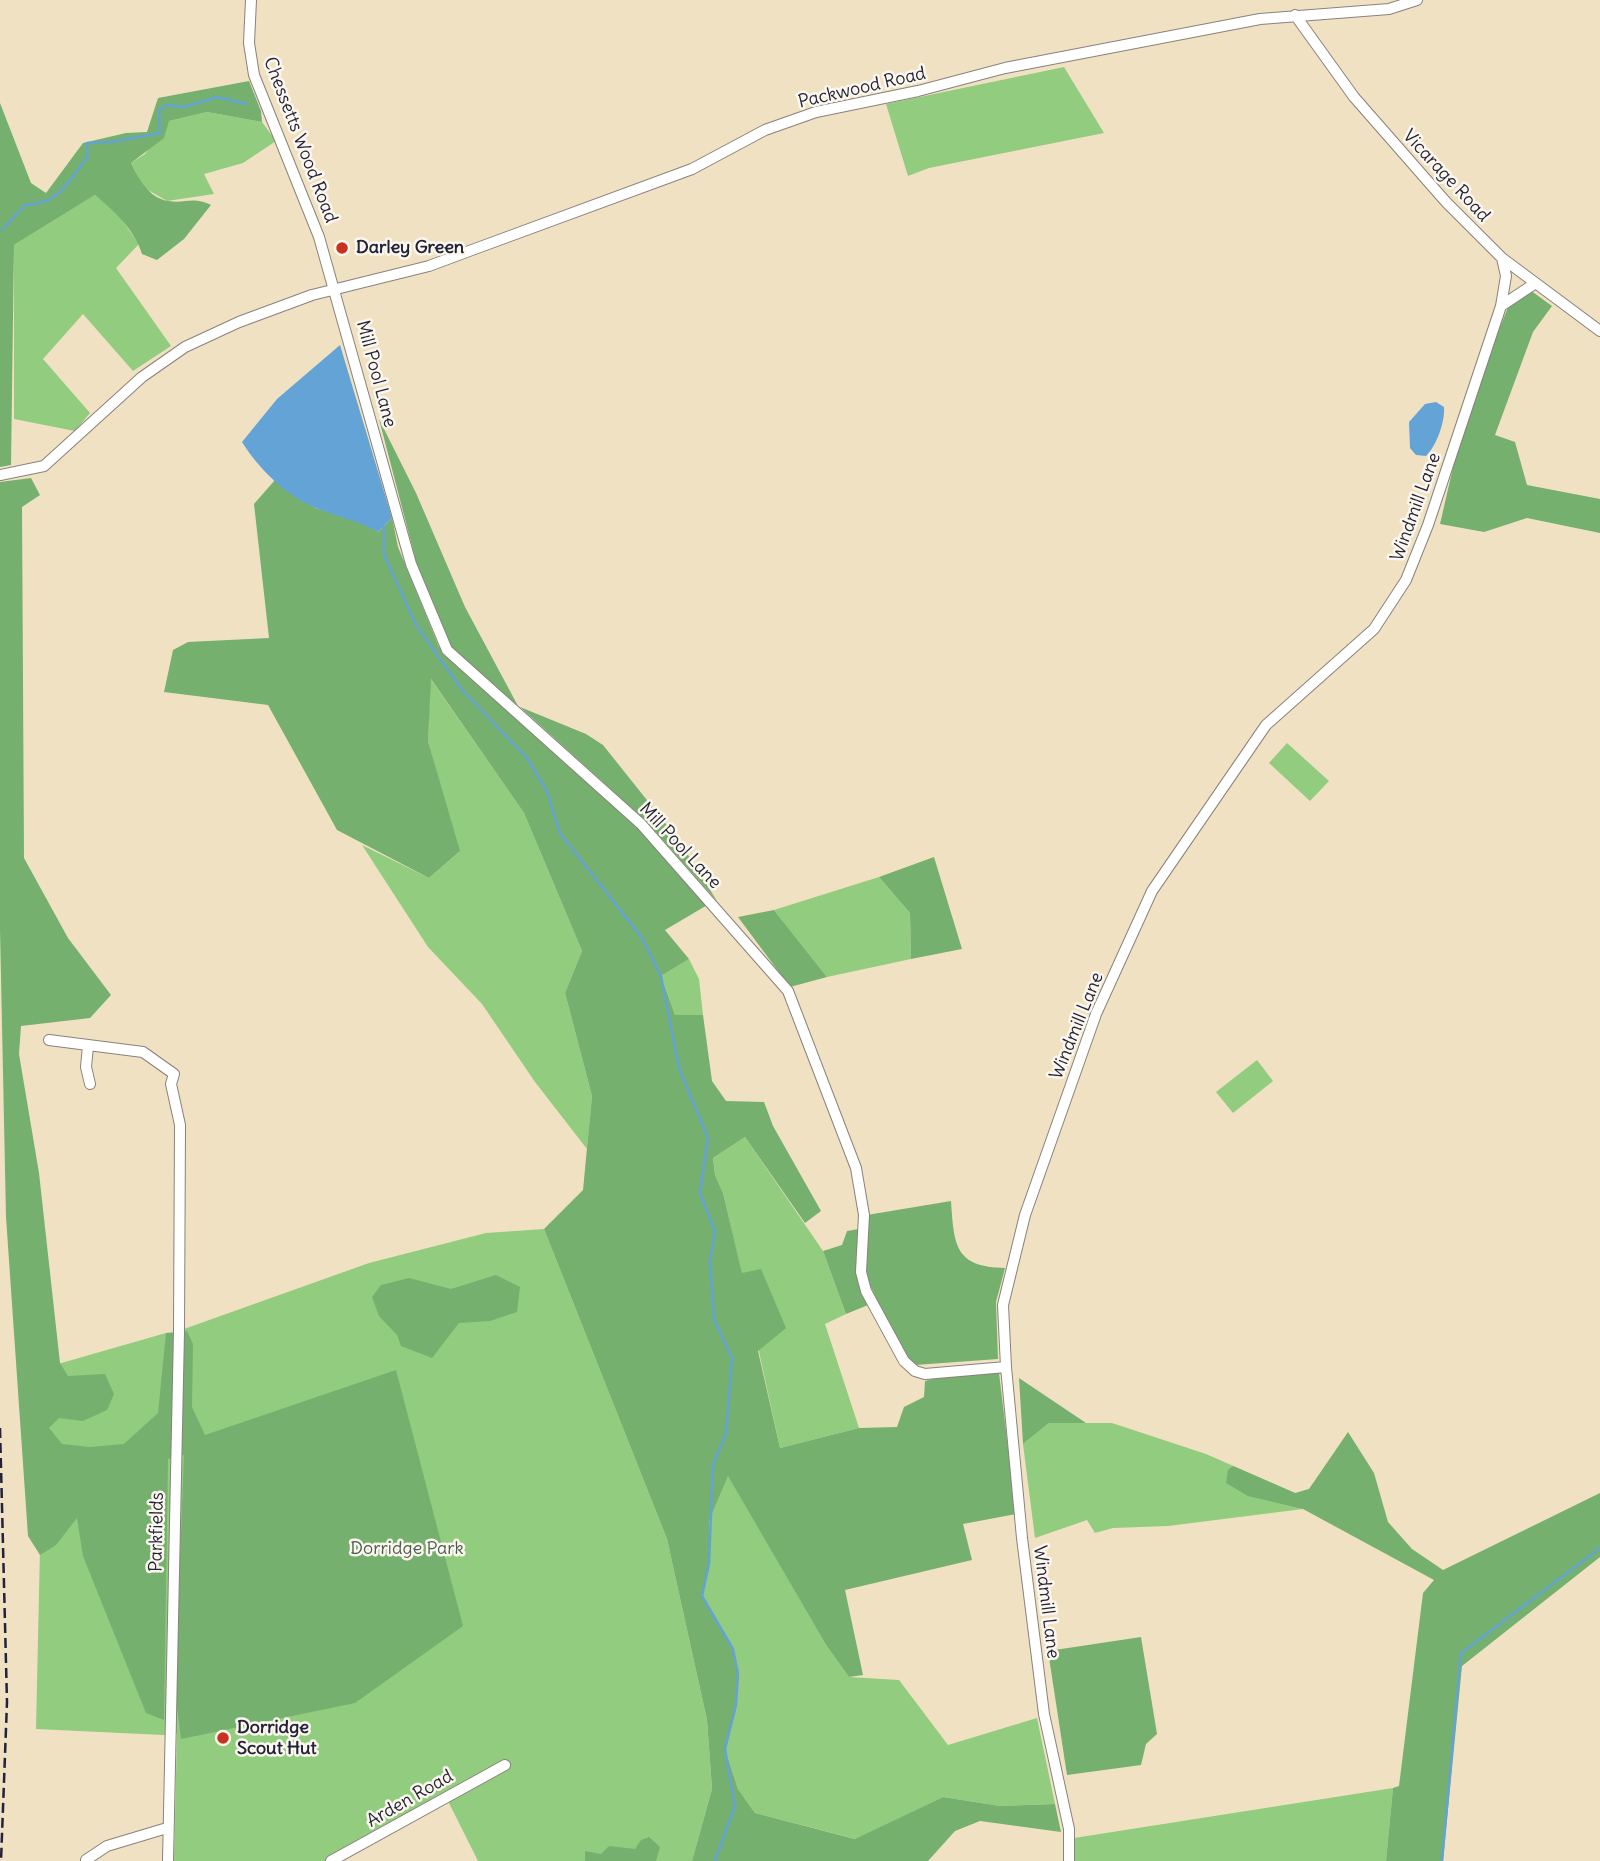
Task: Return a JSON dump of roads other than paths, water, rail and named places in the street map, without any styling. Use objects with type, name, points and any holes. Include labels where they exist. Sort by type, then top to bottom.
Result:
[{"type":"street","name":"Chessetts Wood Road","points":[[251,0],[249,43],[254,75],[296,175],[336,289]]},
{"type":"street","name":"Packwood Road","points":[[0,475],[37,469],[51,461],[128,387],[185,347],[288,303],[429,266],[574,213],[692,169],[766,130],[816,112],[918,91],[1005,68],[1260,19],[1389,9],[1417,0]]},
{"type":"street","points":[[1311,37],[1321,14]]},
{"type":"street","name":"Vicarage Road","points":[[1295,15],[1354,97],[1410,163],[1502,258],[1600,331]]},
{"type":"street","name":"Windmill Lane","points":[[1069,1861],[1069,1829],[1043,1700],[1022,1538],[1006,1367],[1003,1305],[1025,1215],[1097,1014],[1152,891],[1266,725],[1374,629],[1406,580],[1425,535],[1501,306],[1506,276],[1502,258]]},
{"type":"street","points":[[1501,306],[1534,284]]},
{"type":"street","name":"Mill Pool Lane","points":[[336,289],[411,564],[447,650],[641,824],[788,990],[856,1168],[864,1215],[861,1272],[866,1291],[904,1361],[915,1371],[925,1374],[1006,1367]]},
{"type":"street","name":"Parkfields","points":[[49,1040],[67,1040],[88,1046],[143,1052],[161,1062],[174,1074],[171,1084],[179,1122],[179,1331],[167,1861]]},
{"type":"street","points":[[88,1046],[86,1067],[90,1084]]},
{"type":"street","name":"Arden Road","points":[[331,1861],[505,1765]]},
{"type":"street","points":[[86,1860],[107,1846],[167,1828]]},
{"type":"water","points":[[340,345],[392,518],[378,532],[318,509],[295,497],[265,472],[242,442],[277,399]]},
{"type":"water","points":[[1436,402],[1444,407],[1440,433],[1426,456],[1416,455],[1410,448],[1409,422],[1425,404]]},
{"type":"waterway","points":[[2,230],[25,205],[47,201],[69,183],[88,156],[87,143],[111,142],[160,133],[159,111],[166,105],[183,107],[217,97],[247,104]]},
{"type":"waterway","points":[[384,527],[384,554],[416,625],[463,691],[527,758],[547,791],[560,833],[642,938],[661,976],[679,1068],[708,1138],[700,1193],[715,1231],[710,1262],[714,1319],[732,1358],[726,1434],[713,1464],[709,1564],[702,1596],[733,1649],[738,1674],[736,1705],[725,1749],[735,1806],[715,1861]]},
{"type":"waterway","points":[[1442,1861],[1461,1653],[1600,1548]]},
{"type":"railway","points":[[0,1428],[7,1702],[1,1861]]},
{"type":"place","name":"Darley Green","points":[[342,248]]},
{"type":"place","name":"Dorridge Scout Hut","points":[[223,1738]]},
{"type":"park label","name":"Dorridge Park","points":[[407,1549]]}]
